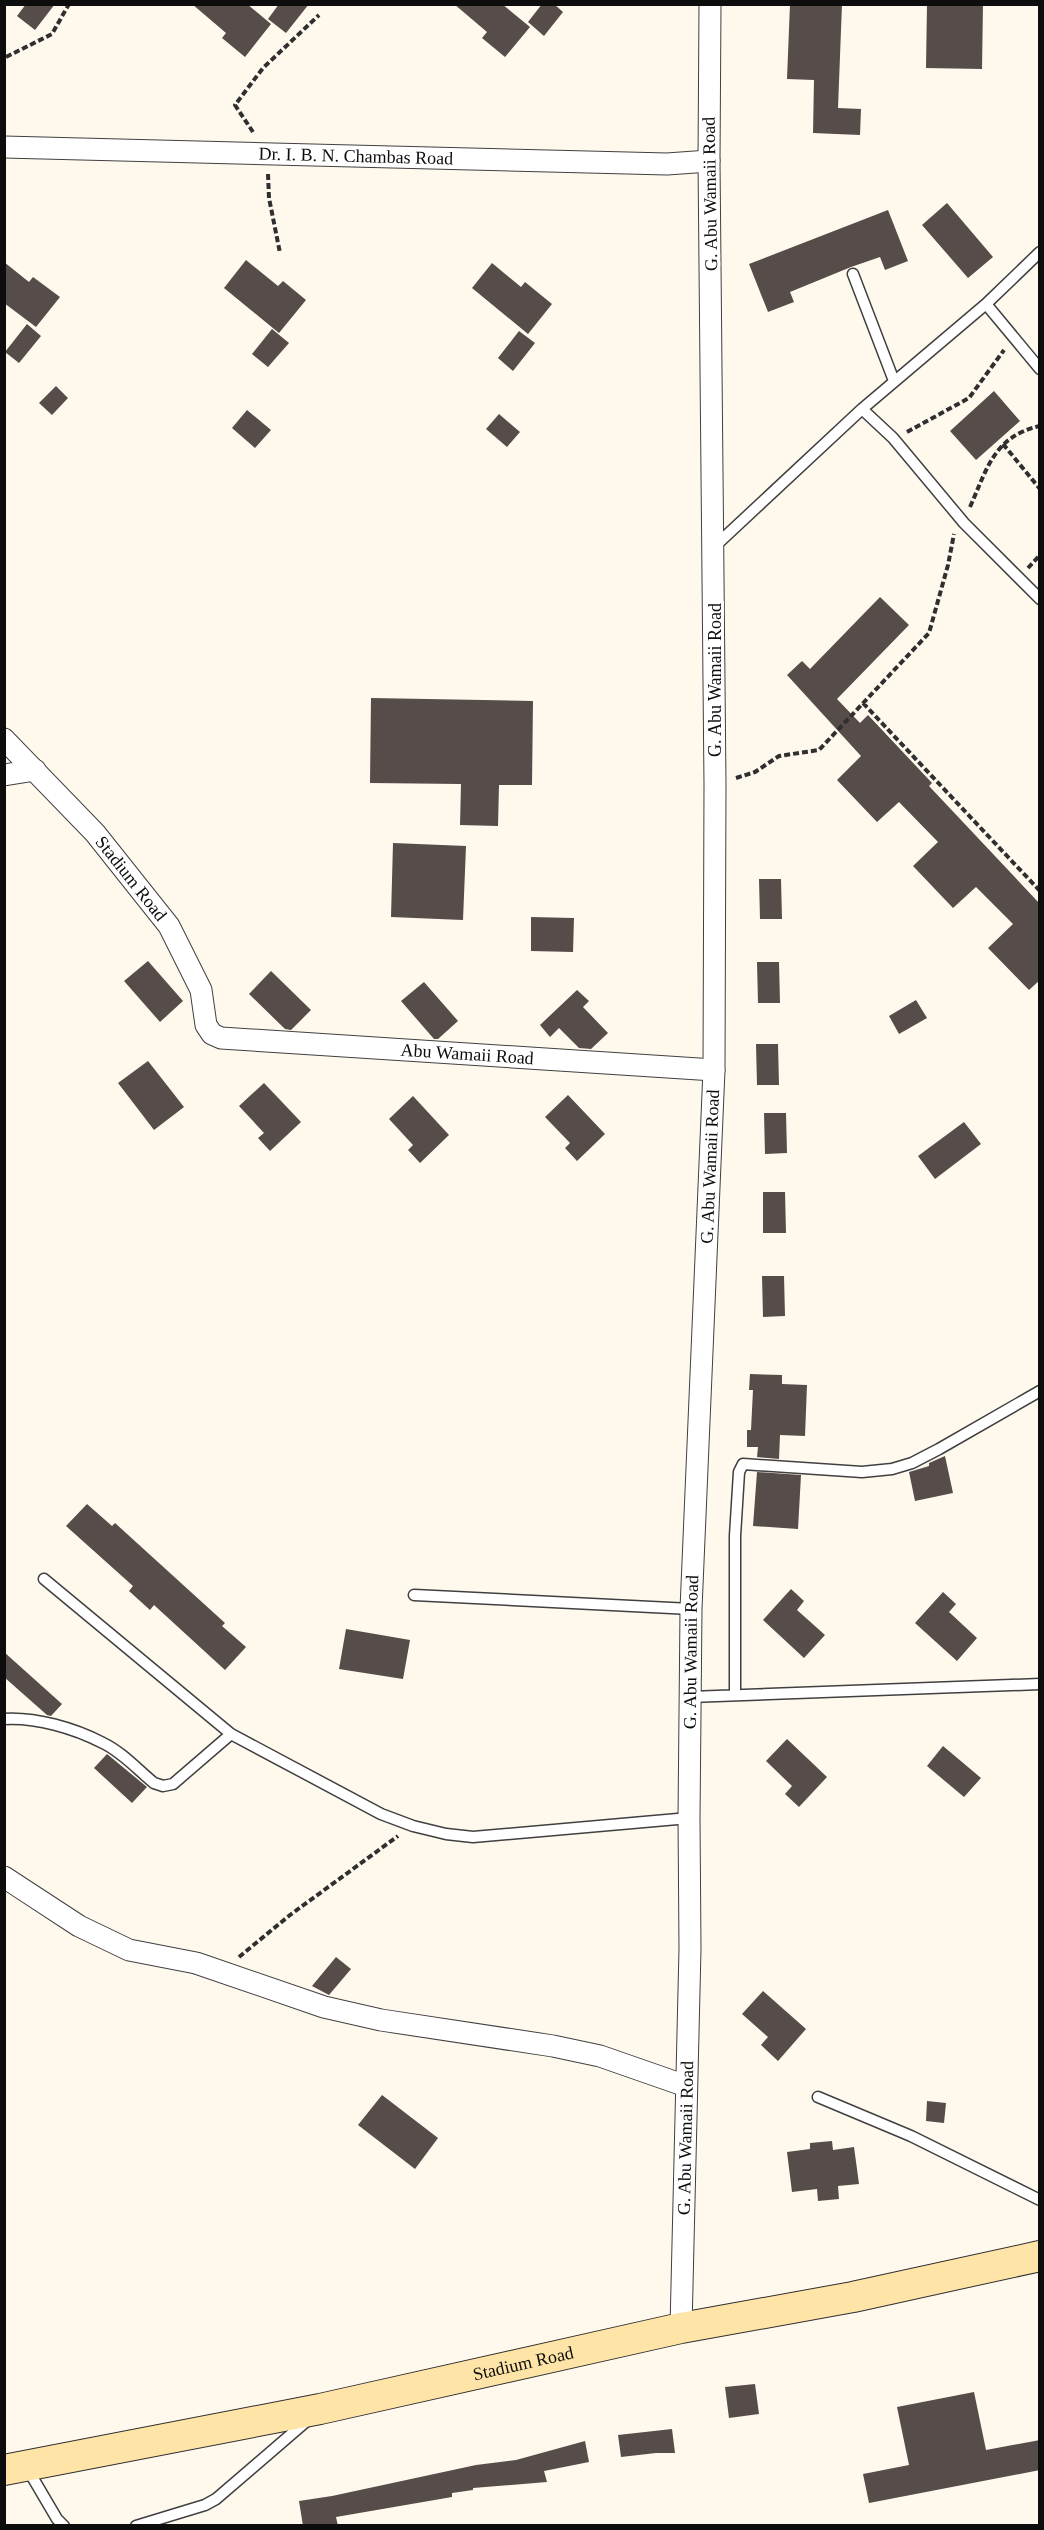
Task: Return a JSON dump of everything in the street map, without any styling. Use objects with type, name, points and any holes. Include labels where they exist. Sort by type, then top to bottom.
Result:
[{"type":"main road","name":"Stadium Road","points":[[15,2468],[320,2409],[681,2328],[853,2297],[1040,2256]]},
{"type":"street","name":"G. Abu Wamaii Road","points":[[681,2328],[690,1949],[688,1818],[691,1608],[714,1070],[716,785],[709,161],[710,4]]},
{"type":"street","name":"Dr. I. B. N. Chambas Road","points":[[4,147],[667,164],[709,161]]},
{"type":"street","name":"Stadium Road","points":[[4,739],[95,833],[169,926],[201,990],[206,1024],[212,1034],[221,1038]]},
{"type":"street","points":[[4,775],[35,770]]},
{"type":"street","name":"Abu Wamaii Road","points":[[221,1038],[714,1070]]},
{"type":"street","points":[[4,1877],[79,1926],[129,1950],[196,1963],[324,2007],[381,2020],[553,2046],[600,2056],[686,2086]]},
{"type":"lane","points":[[714,548],[862,409],[986,304],[1040,252]]},
{"type":"lane","points":[[853,274],[894,381]]},
{"type":"lane","points":[[986,304],[1040,369]]},
{"type":"lane","points":[[862,409],[893,438],[960,519],[1040,599]]},
{"type":"lane","points":[[735,1695],[735,1536],[739,1472],[743,1464],[862,1472],[892,1469],[912,1463],[939,1449],[1040,1391]]},
{"type":"lane","points":[[44,1579],[231,1734],[381,1814],[414,1826],[446,1834],[473,1837],[688,1818]]},
{"type":"lane","points":[[414,1595],[691,1608]]},
{"type":"lane","points":[[690,1697],[1040,1684]]},
{"type":"lane","points":[[4,1719],[32,1720],[104,1743],[154,1783],[163,1786],[173,1784],[231,1734]]},
{"type":"lane","points":[[818,2097],[911,2136],[1040,2200]]},
{"type":"lane","points":[[136,2526],[205,2505],[216,2499],[320,2409]]},
{"type":"lane","points":[[15,2468],[64,2526]]},
{"type":"path","points":[[6,57],[52,34],[69,4]]},
{"type":"path","points":[[280,253],[269,198],[267,154],[235,105],[263,68],[319,15]]},
{"type":"path","points":[[893,438],[969,398],[1014,337]]},
{"type":"path","points":[[716,785],[755,772],[779,756],[819,750],[928,633],[960,519],[992,456],[1019,432],[1040,426]]},
{"type":"path","points":[[1003,444],[1040,489]]},
{"type":"path","points":[[862,703],[1040,891]]},
{"type":"path","points":[[196,1963],[233,1962],[352,1868],[414,1826]]},
{"type":"building","points":[[26,4],[55,4],[35,30],[17,16]]},
{"type":"building","points":[[192,4],[247,4],[271,24],[245,57],[222,38],[226,33]]},
{"type":"building","points":[[279,4],[309,4],[286,33],[268,19]]},
{"type":"building","points":[[454,4],[502,4],[530,27],[505,57],[482,38],[487,32]]},
{"type":"building","points":[[542,4],[554,4],[563,12],[544,36],[528,22]]},
{"type":"building","points":[[790,4],[842,4],[838,108],[861,109],[860,135],[813,133],[814,80],[787,79]]},
{"type":"building","points":[[927,4],[983,4],[982,69],[926,68]]},
{"type":"building","points":[[947,203],[993,257],[968,278],[922,225]]},
{"type":"building","points":[[888,210],[908,261],[885,270],[880,257],[851,267],[790,292],[794,302],[768,312],[749,264]]},
{"type":"building","points":[[246,260],[278,286],[283,281],[306,300],[279,333],[224,288]]},
{"type":"building","points":[[4,262],[29,282],[33,277],[60,297],[36,327],[4,303]]},
{"type":"building","points":[[492,263],[521,287],[525,282],[552,304],[528,334],[472,288]]},
{"type":"building","points":[[27,324],[41,336],[19,363],[5,352]]},
{"type":"building","points":[[272,329],[289,343],[268,367],[252,354]]},
{"type":"building","points":[[519,331],[535,343],[513,371],[498,358]]},
{"type":"building","points":[[56,386],[68,398],[52,415],[39,403]]},
{"type":"building","points":[[994,391],[1020,421],[976,460],[950,431]]},
{"type":"building","points":[[247,410],[271,430],[255,448],[232,428]]},
{"type":"building","points":[[499,414],[520,432],[507,447],[486,429]]},
{"type":"building","points":[[880,597],[909,625],[837,699],[860,723],[868,715],[932,783],[929,786],[1040,904],[1040,980],[1029,990],[988,948],[1013,924],[976,887],[953,908],[913,866],[938,842],[899,802],[877,822],[837,780],[861,756],[787,675],[802,661],[810,669]]},
{"type":"building","points":[[371,698],[533,701],[532,785],[499,785],[498,826],[460,825],[461,784],[370,783]]},
{"type":"building","points":[[393,843],[466,846],[463,920],[391,917]]},
{"type":"building","points":[[759,879],[781,879],[782,919],[760,919]]},
{"type":"building","points":[[531,917],[574,918],[573,952],[531,951]]},
{"type":"building","points":[[148,961],[183,1001],[160,1022],[124,981]]},
{"type":"building","points":[[757,962],[779,962],[780,1003],[758,1003]]},
{"type":"building","points":[[271,971],[311,1010],[291,1030],[285,1029],[249,994]]},
{"type":"building","points":[[424,982],[458,1021],[438,1039],[434,1039],[401,1001]]},
{"type":"building","points":[[577,990],[589,1001],[583,1007],[608,1033],[591,1049],[579,1048],[559,1028],[550,1037],[540,1025]]},
{"type":"building","points":[[916,1000],[927,1018],[899,1034],[889,1016]]},
{"type":"building","points":[[756,1044],[778,1044],[779,1085],[757,1085]]},
{"type":"building","points":[[148,1061],[184,1107],[154,1130],[118,1083]]},
{"type":"building","points":[[264,1083],[301,1122],[270,1151],[258,1138],[264,1133],[239,1106]]},
{"type":"building","points":[[568,1095],[605,1134],[577,1161],[565,1148],[570,1143],[545,1117]]},
{"type":"building","points":[[413,1096],[449,1135],[420,1163],[408,1150],[413,1145],[389,1119]]},
{"type":"building","points":[[764,1113],[786,1113],[787,1153],[765,1154]]},
{"type":"building","points":[[964,1122],[981,1144],[935,1179],[918,1156]]},
{"type":"building","points":[[763,1192],[785,1192],[786,1233],[763,1233]]},
{"type":"building","points":[[762,1276],[784,1276],[785,1316],[763,1317]]},
{"type":"building","points":[[750,1374],[782,1375],[782,1384],[807,1385],[805,1436],[780,1435],[779,1459],[757,1457],[758,1447],[747,1447],[747,1430],[751,1430],[753,1390],[749,1390]]},
{"type":"building","points":[[945,1456],[953,1493],[915,1501],[909,1472],[929,1466],[929,1463]]},
{"type":"building","points":[[757,1472],[801,1475],[798,1529],[753,1526]]},
{"type":"building","points":[[87,1504],[112,1526],[115,1523],[225,1623],[222,1626],[246,1647],[225,1670],[154,1605],[150,1610],[129,1591],[133,1586],[66,1526]]},
{"type":"building","points":[[791,1589],[804,1601],[797,1610],[825,1635],[804,1658],[763,1620]]},
{"type":"building","points":[[943,1592],[956,1604],[949,1612],[977,1638],[957,1661],[915,1623]]},
{"type":"building","points":[[346,1629],[410,1640],[403,1679],[339,1669]]},
{"type":"building","points":[[4,1652],[62,1704],[51,1716],[4,1677]]},
{"type":"building","points":[[787,1739],[827,1777],[799,1807],[785,1794],[792,1786],[766,1761]]},
{"type":"building","points":[[943,1746],[981,1778],[964,1797],[927,1766]]},
{"type":"building","points":[[107,1754],[147,1787],[132,1803],[94,1768]]},
{"type":"building","points":[[336,1957],[351,1969],[329,1995],[312,1986]]},
{"type":"building","points":[[763,1991],[806,2029],[778,2061],[761,2045],[768,2037],[742,2014]]},
{"type":"building","points":[[382,2095],[438,2138],[415,2169],[358,2125]]},
{"type":"building","points":[[927,2101],[946,2103],[944,2123],[926,2121]]},
{"type":"building","points":[[832,2141],[833,2150],[854,2147],[859,2184],[838,2186],[839,2199],[818,2201],[817,2189],[792,2192],[787,2152],[810,2149],[810,2143]]},
{"type":"building","points":[[755,2384],[759,2414],[729,2418],[725,2387]]},
{"type":"building","points":[[974,2392],[986,2450],[1040,2440],[1040,2470],[869,2503],[863,2474],[909,2465],[897,2407]]},
{"type":"building","points":[[672,2429],[675,2453],[621,2457],[618,2435]]},
{"type":"building","points":[[585,2441],[589,2462],[544,2471],[547,2482],[473,2488],[473,2490],[452,2493],[452,2497],[336,2517],[338,2526],[303,2526],[299,2501],[476,2465],[516,2460]]}]
